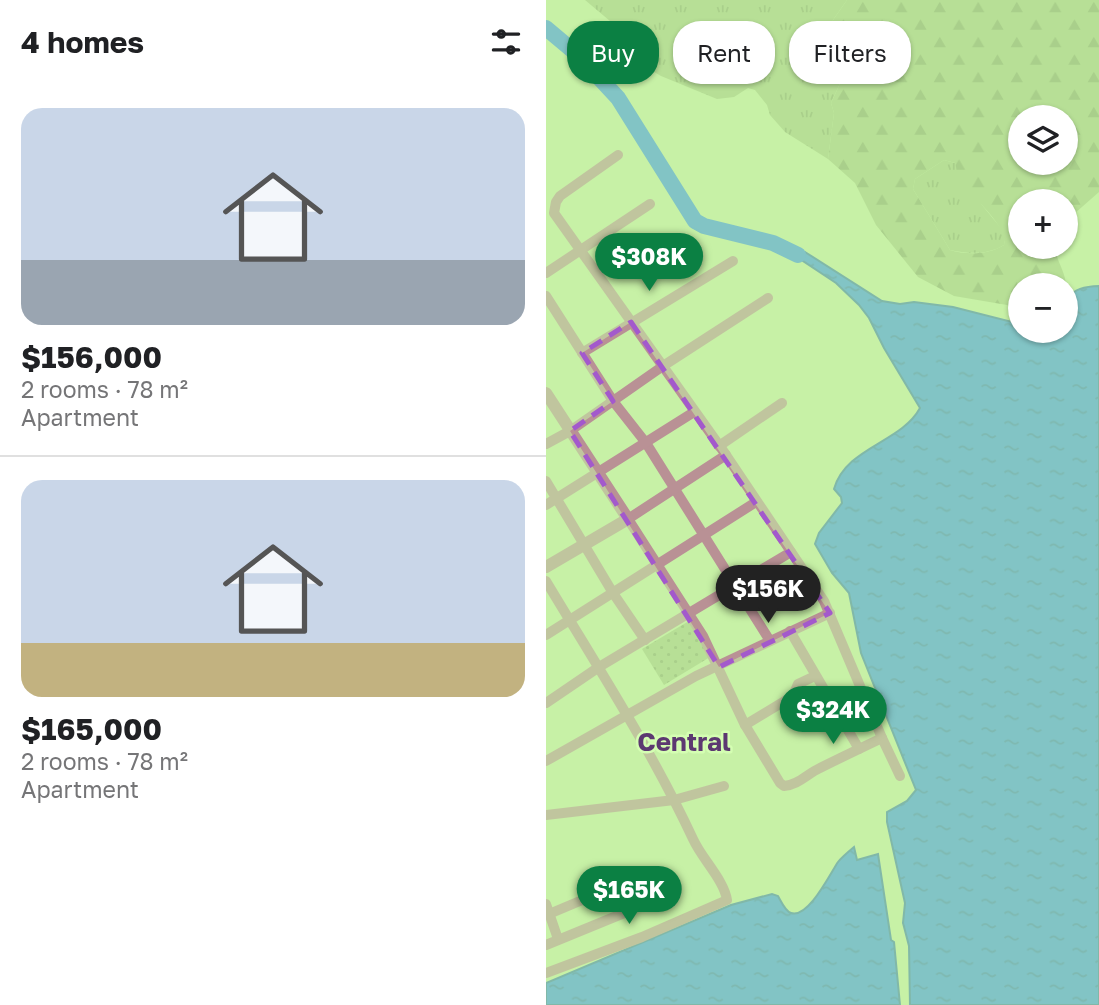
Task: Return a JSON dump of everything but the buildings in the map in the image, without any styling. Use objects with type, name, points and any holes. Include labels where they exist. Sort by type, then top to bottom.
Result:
[{"type":"street","points":[[618,155],[560,196],[554,206],[554,213],[723,451],[830,612],[900,776]]},
{"type":"street","points":[[546,273],[650,204]]},
{"type":"street","points":[[582,352],[733,261]]},
{"type":"street","points":[[546,296],[613,401],[646,443],[770,641]]},
{"type":"street","points":[[546,444],[570,431],[663,366],[768,298]]},
{"type":"street","points":[[546,393],[688,612],[719,667],[746,725],[780,783],[785,786],[793,785],[817,769],[882,738]]},
{"type":"street","points":[[546,568],[674,489],[782,403]]},
{"type":"street","points":[[546,505],[694,412]]},
{"type":"street","points":[[546,481],[613,593],[645,640]]},
{"type":"street","points":[[546,635],[755,502]]},
{"type":"street","points":[[546,703],[688,612],[791,552]]},
{"type":"street","points":[[546,582],[628,714],[703,857],[727,896],[725,902],[546,973]]},
{"type":"street","points":[[546,761],[696,676],[830,612]]},
{"type":"street","points":[[790,631],[859,749]]},
{"type":"street","points":[[746,725],[793,696],[798,684],[815,676]]},
{"type":"street","points":[[546,815],[674,800],[724,786]]},
{"type":"street","points":[[558,939],[548,909],[606,890]]},
{"type":"street","points":[[546,945],[629,911]]},
{"type":"highlighted area","points":[[631,322],[830,613],[719,667],[570,431],[613,401],[582,353]]},
{"type":"green space","points":[[585,0],[847,0],[833,21],[789,21],[789,84],[840,84],[831,103],[834,113],[828,159],[785,132],[770,115],[767,105],[755,90],[748,88],[734,97],[717,99],[680,84],[775,84],[775,21],[673,21],[673,81],[659,75],[659,21],[610,21]]},
{"type":"green space","points":[[847,0],[1099,0],[1099,192],[1078,210],[1078,189],[1008,189],[1008,259],[1058,259],[1063,273],[1008,273],[1008,305],[954,296],[918,277],[876,225],[855,183],[828,159],[834,113],[831,103],[840,84],[911,84],[911,21],[833,21]],"holes":[[[944,160],[955,163],[962,183],[996,221],[1004,238],[1004,245],[977,253],[950,250],[913,189],[915,179]]]},
{"type":"green space","points":[[944,160],[955,163],[1000,227],[1005,237],[1004,245],[978,253],[950,250],[913,189],[915,179]]},
{"type":"green space","points":[[689,621],[710,657],[664,685],[642,649]]},
{"type":"water","points":[[805,252],[882,301],[953,307],[1008,321],[1008,343],[1078,343],[1078,290],[1099,286],[1099,1005],[910,1005],[909,946],[903,923],[905,903],[887,812],[907,801],[916,790],[861,653],[849,593],[832,573],[815,544],[819,533],[842,503],[841,497],[834,489],[840,475],[861,454],[900,430],[920,408],[859,305],[836,283],[798,255]]},
{"type":"water","points":[[854,847],[857,860],[878,854],[891,940],[894,942],[900,1005],[546,1005],[546,983],[731,905],[772,894],[778,896],[789,912],[798,913],[811,903],[838,862]]},
{"type":"waterway","points":[[546,28],[578,55],[618,98],[695,221],[704,226],[773,243],[798,255]]},
{"type":"district","name":"Central","points":[[684,742]]}]
